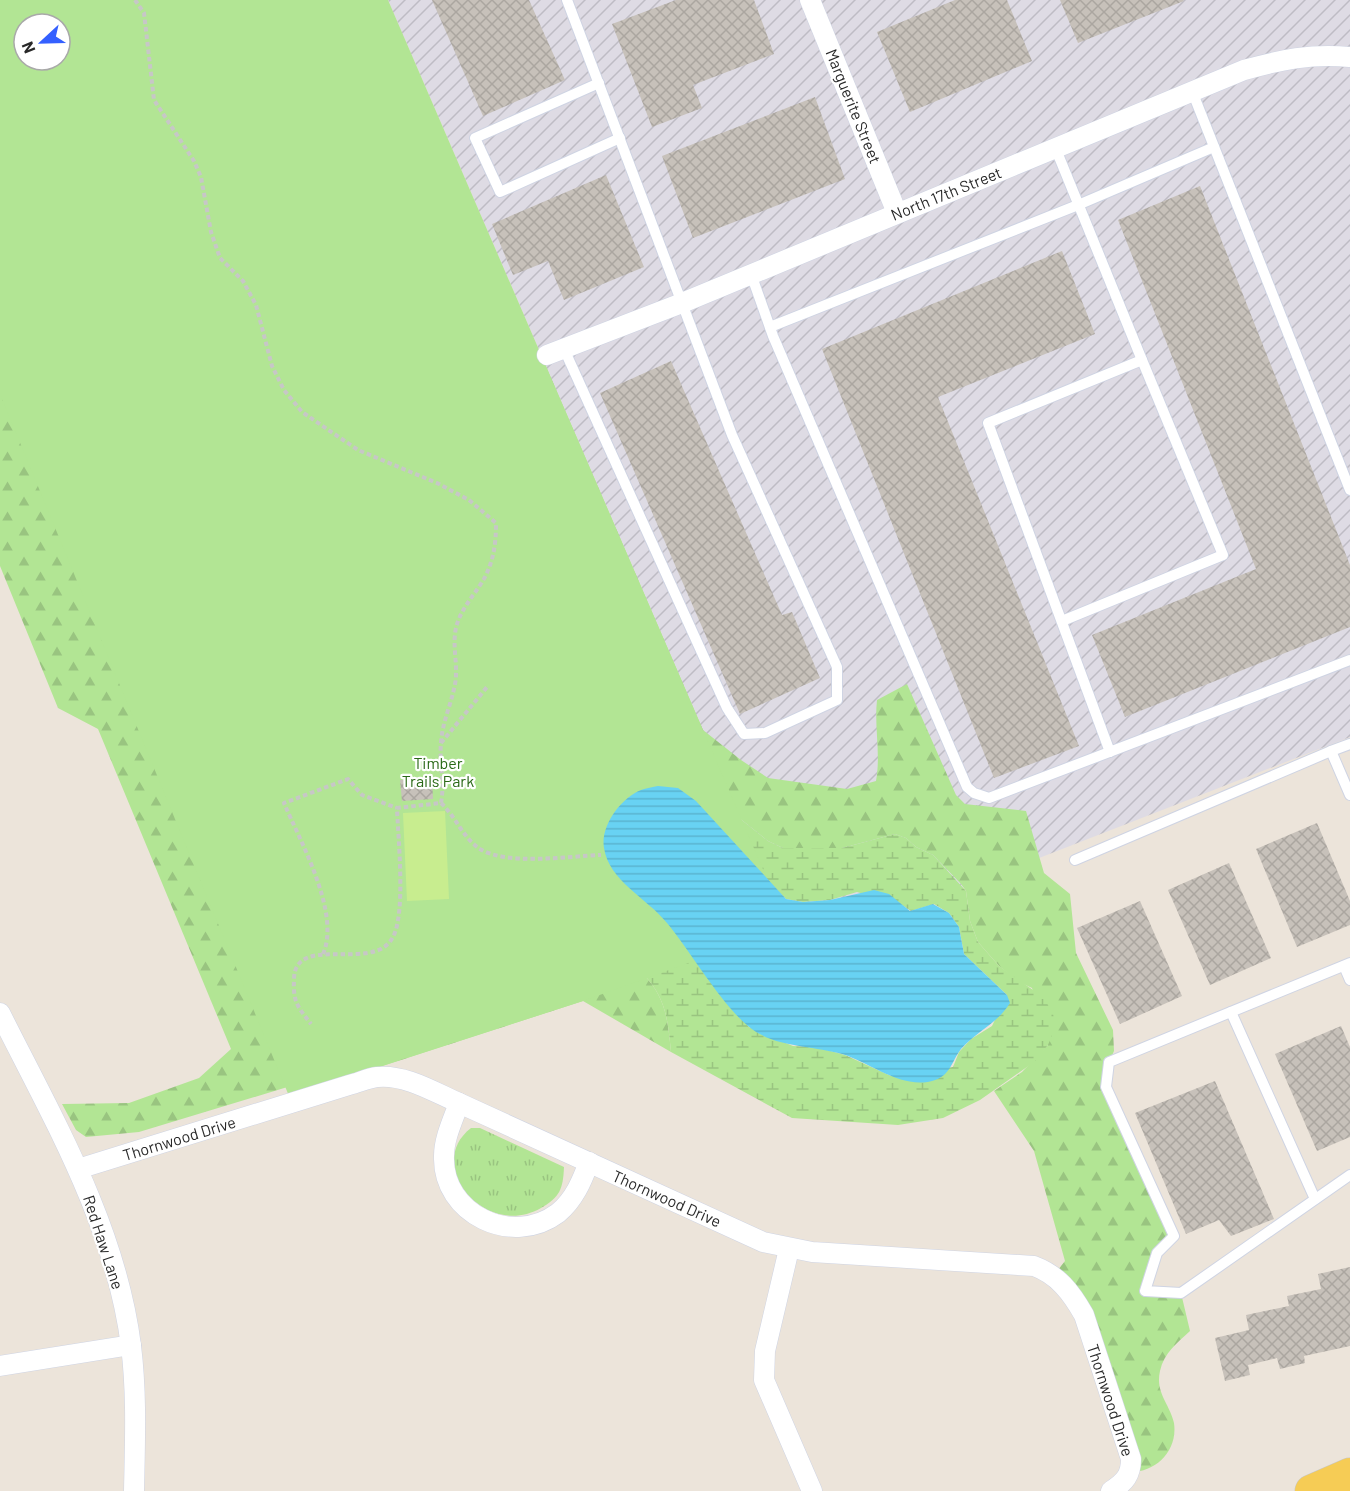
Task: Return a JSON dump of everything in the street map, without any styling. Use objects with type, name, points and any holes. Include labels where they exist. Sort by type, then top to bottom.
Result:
[{"type":"main road","points":[[1311,1491],[1350,1474]]},
{"type":"main road","points":[[1320,1491],[1350,1481]]},
{"type":"street","name":"Marguerite Street","points":[[810,0],[897,213]]},
{"type":"street","name":"North 17th Street","points":[[556,352],[682,303],[1244,70],[1288,58],[1325,55],[1350,57]]},
{"type":"street","name":"Red Haw Lane","points":[[0,1013],[78,1169],[107,1245],[121,1295],[130,1344],[135,1398],[134,1491]]},
{"type":"street","name":"Thornwood Drive","points":[[78,1169],[377,1077],[407,1081],[459,1103],[763,1242],[789,1249],[1034,1266],[1046,1270],[1072,1293],[1084,1315],[1131,1459],[1131,1472],[1117,1487]]},
{"type":"street","points":[[459,1103],[445,1142],[446,1174],[460,1202],[484,1221],[515,1228],[545,1221],[570,1201],[589,1162]]},
{"type":"street","points":[[789,1249],[765,1351],[764,1380],[812,1491]]},
{"type":"street","points":[[0,1366],[130,1344]]},
{"type":"lane","points":[[556,352],[727,708],[744,734],[765,733],[837,700],[837,667],[732,435],[567,0]]},
{"type":"lane","points":[[599,83],[475,138],[500,192],[620,138]]},
{"type":"lane","points":[[1192,91],[1350,490]]},
{"type":"lane","points":[[1055,147],[1223,555],[1062,621]]},
{"type":"lane","points":[[770,327],[1078,205],[1214,147]]},
{"type":"lane","points":[[751,274],[770,327],[966,787],[974,793],[988,798],[1350,660]]},
{"type":"lane","points":[[1110,752],[988,423],[1142,360]]},
{"type":"lane","points":[[1075,860],[1350,744]]},
{"type":"lane","points":[[1331,751],[1350,795]]},
{"type":"lane","points":[[1350,980],[1347,965],[1109,1062],[1106,1087],[1174,1236],[1157,1253],[1145,1291],[1181,1293],[1350,1174]]},
{"type":"lane","points":[[1231,1012],[1315,1199]]},
{"type":"path","points":[[135,0],[144,13],[154,100],[194,161],[201,177],[211,232],[219,258],[243,281],[256,305],[272,366],[284,390],[302,412],[358,450],[437,483],[469,500],[496,524],[496,546],[485,577],[469,599],[455,632],[457,664],[454,689],[441,744],[444,784],[441,803]]},
{"type":"path","points":[[441,744],[487,687]]},
{"type":"path","points":[[323,954],[326,937],[321,895],[284,802],[348,779],[362,795],[398,808],[441,803],[451,812],[467,837],[481,849],[503,858],[601,855]]},
{"type":"path","points":[[311,1024],[293,1000],[294,971],[302,960],[323,954],[356,956],[381,950],[393,937],[399,912],[398,808]]},
{"type":"shaded area","points":[[388,0],[1350,0],[1350,737],[890,916],[788,927]]},
{"type":"green space","name":"Timber Trails Park","points":[[0,0],[388,0],[788,927],[583,1001],[289,1096],[0,394]]},
{"type":"green space","points":[[0,282],[294,1085],[139,1132],[86,1137],[76,1130],[62,1104],[129,1103],[199,1078],[231,1049],[98,729],[58,708],[0,566]]},
{"type":"green space","points":[[542,357],[703,730],[768,778],[847,789],[876,781],[877,700],[907,684],[956,795],[965,804],[1026,811],[1044,873],[1070,894],[1076,953],[1113,1030],[1114,1051],[1109,1062],[1106,1087],[1174,1236],[1157,1253],[1145,1290],[1181,1293],[1190,1331],[1172,1349],[1160,1371],[1160,1386],[1172,1416],[1174,1433],[1169,1451],[1157,1464],[1131,1472],[1084,1315],[1053,1276],[1065,1261],[1034,1151],[994,1091],[1022,1072],[1048,1045],[1032,988],[1019,982],[999,966],[978,942],[970,921],[966,891],[961,884],[933,855],[916,847],[906,838],[895,834],[842,848],[783,848],[768,841],[738,817],[643,974],[657,992],[665,1010],[671,1052],[583,1001],[327,1084]]},
{"type":"green space","points":[[445,811],[449,899],[407,901],[403,813]]},
{"type":"green space","points":[[738,817],[768,841],[783,848],[842,848],[895,834],[906,838],[916,847],[933,855],[966,891],[970,921],[978,942],[999,966],[1043,997],[1053,1013],[1055,1028],[1048,1045],[1034,1062],[980,1100],[943,1118],[898,1125],[792,1118],[671,1052],[667,1020],[661,1001],[643,974]],"holes":[[[758,871],[786,899],[803,902],[830,900],[857,892],[902,905],[911,911],[934,904],[949,913],[959,927],[964,954],[1007,995],[992,1026],[971,1039],[959,1052],[953,1067],[891,1076],[845,1055],[816,1047],[793,1046],[749,1027],[688,949]]]},
{"type":"green space","points":[[471,1128],[480,1128],[564,1167],[563,1181],[556,1196],[541,1208],[520,1215],[500,1214],[482,1207],[467,1194],[457,1178],[454,1161],[458,1143]]},
{"type":"water","points":[[658,786],[678,788],[696,801],[786,899],[803,902],[830,900],[874,890],[889,894],[910,911],[933,904],[949,913],[959,927],[964,954],[1007,995],[1010,1003],[999,1017],[961,1049],[943,1076],[920,1083],[886,1074],[842,1054],[781,1042],[758,1033],[727,1005],[667,923],[621,880],[607,860],[604,848],[605,831],[619,806],[643,789]]},
{"type":"building","points":[[432,0],[529,0],[565,80],[483,116]]},
{"type":"building","points":[[676,0],[754,0],[774,54],[693,85],[702,108],[652,127],[612,24]]},
{"type":"building","points":[[955,0],[1007,0],[1032,61],[910,112],[877,32]]},
{"type":"building","points":[[1060,0],[1183,0],[1184,1],[1078,43]]},
{"type":"building","points":[[815,97],[845,179],[693,238],[662,156]]},
{"type":"building","points":[[606,175],[644,267],[564,300],[548,261],[513,275],[492,224]]},
{"type":"building","points":[[1200,186],[1350,565],[1350,627],[1125,717],[1092,635],[1256,569],[1118,220]]},
{"type":"building","points":[[1062,251],[1095,334],[938,397],[1079,746],[994,778],[822,349]]},
{"type":"building","points":[[671,361],[782,615],[792,612],[820,678],[740,714],[600,393]]},
{"type":"building","points":[[432,778],[433,799],[402,801],[400,780]]},
{"type":"building","points":[[1317,823],[1350,901],[1350,925],[1297,947],[1256,849]]},
{"type":"building","points":[[1229,863],[1271,958],[1210,985],[1168,890]]},
{"type":"building","points":[[1140,901],[1182,996],[1120,1024],[1077,928]]},
{"type":"building","points":[[1341,1026],[1350,1047],[1350,1137],[1317,1151],[1275,1054]]},
{"type":"building","points":[[1215,1081],[1274,1219],[1231,1236],[1219,1220],[1186,1234],[1135,1113]]},
{"type":"building","points":[[1350,1267],[1350,1346],[1304,1356],[1305,1363],[1280,1369],[1277,1358],[1248,1365],[1250,1375],[1225,1381],[1215,1338],[1249,1330],[1246,1315],[1289,1306],[1287,1296],[1321,1289],[1318,1274]]}]
